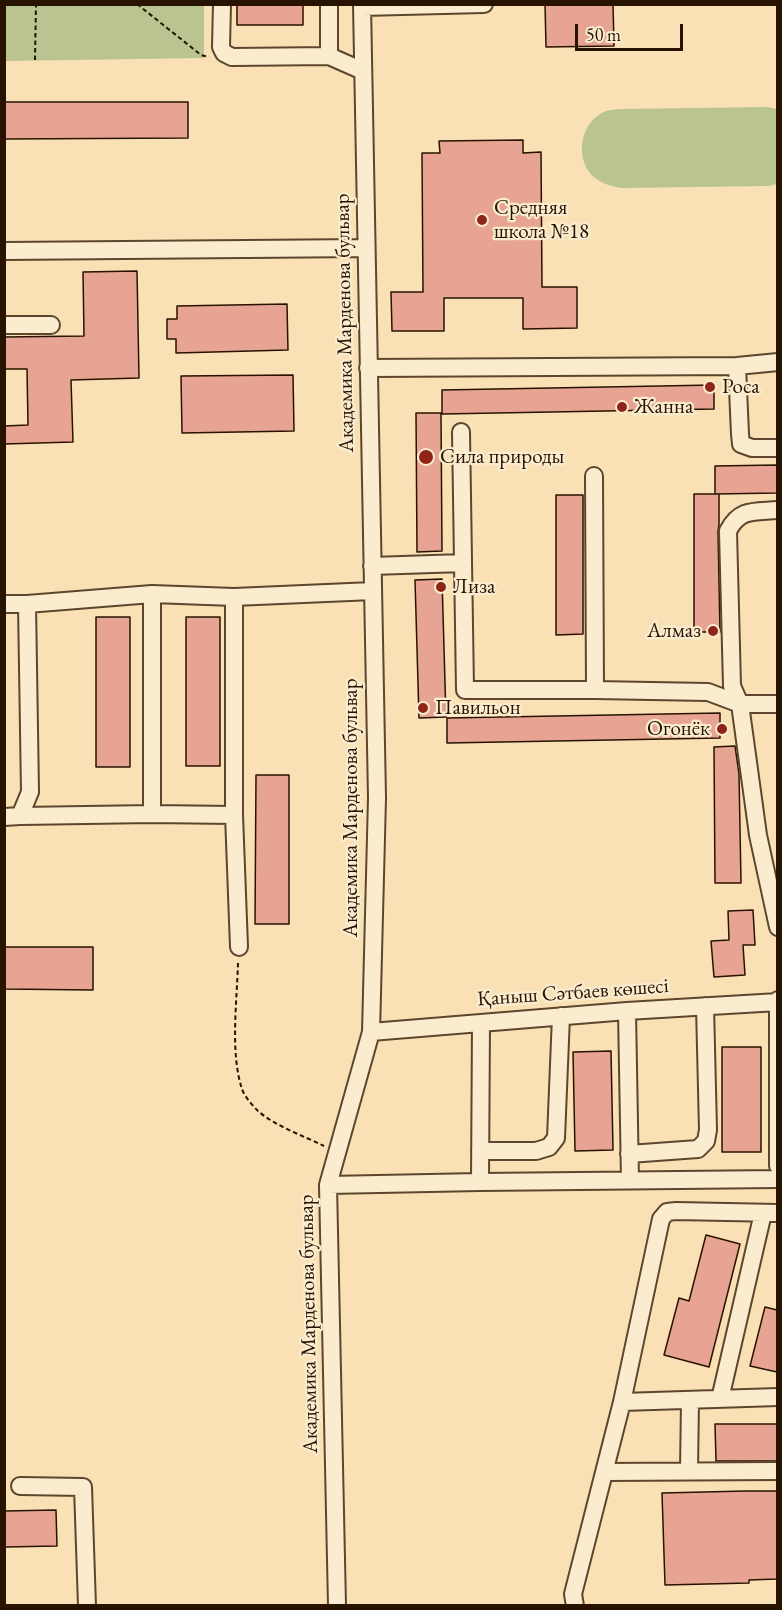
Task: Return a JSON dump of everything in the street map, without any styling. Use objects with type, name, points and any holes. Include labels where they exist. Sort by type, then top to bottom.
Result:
[{"type":"street","points":[[222,4],[221,46],[224,53],[232,57],[329,56],[363,71]]},
{"type":"street","points":[[329,4],[329,56]]},
{"type":"street","points":[[362,6],[484,4]]},
{"type":"street","name":"Академика Марденова бульвар","points":[[337,1605],[328,1185],[371,1032],[377,798],[362,6]]},
{"type":"street","points":[[4,251],[366,248]]},
{"type":"street","points":[[4,325],[51,325]]},
{"type":"street","points":[[368,368],[737,366],[777,362]]},
{"type":"street","points":[[737,366],[741,444],[752,448],[777,448]]},
{"type":"street","points":[[461,432],[465,690],[708,692],[740,704],[777,704]]},
{"type":"street","points":[[594,476],[595,690]]},
{"type":"street","points":[[777,510],[746,512],[734,519],[728,531],[732,686],[740,704],[758,835],[777,927]]},
{"type":"street","points":[[372,566],[463,563]]},
{"type":"street","points":[[4,604],[152,594],[234,597],[373,591]]},
{"type":"street","points":[[152,594],[152,814]]},
{"type":"street","points":[[234,597],[234,815],[239,947]]},
{"type":"street","points":[[12,817],[30,792],[27,604]]},
{"type":"street","points":[[12,817],[234,815]]},
{"type":"street","points":[[777,1001],[777,1166]]},
{"type":"street","name":"Қаныш Сәтбаев көшесі","points":[[371,1032],[777,1001]]},
{"type":"street","points":[[629,1154],[698,1149],[706,1141],[708,1130],[705,1006]]},
{"type":"street","points":[[627,1011],[630,1180]]},
{"type":"street","points":[[480,1151],[536,1151],[549,1147],[556,1138],[561,1016]]},
{"type":"street","points":[[480,1023],[480,1182]]},
{"type":"street","points":[[328,1185],[777,1179]]},
{"type":"street","points":[[575,1605],[573,1594],[622,1402],[661,1219],[667,1212],[770,1213],[720,1399]]},
{"type":"street","points":[[622,1402],[777,1397]]},
{"type":"street","points":[[689,1472],[690,1400]]},
{"type":"street","points":[[604,1472],[777,1471]]},
{"type":"street","points":[[20,1486],[83,1487],[87,1605]]},
{"type":"path","points":[[35,60],[36,4]]},
{"type":"path","points":[[137,4],[201,55],[211,58],[224,53]]},
{"type":"path","points":[[239,947],[236,1034],[237,1064],[242,1091],[258,1111],[287,1129],[338,1152]]},
{"type":"green space","points":[[4,5],[204,5],[204,58],[5,61]]},
{"type":"green space","points":[[767,107],[777,109],[777,184],[621,188],[595,178],[584,161],[582,142],[585,132],[597,116],[606,111]]},
{"type":"building","points":[[237,4],[303,4],[303,25],[237,25]]},
{"type":"building","points":[[545,4],[613,4],[614,46],[546,47]]},
{"type":"building","points":[[4,102],[188,102],[188,138],[4,139]]},
{"type":"building","name":"Средняя школа №18","points":[[523,140],[523,153],[541,152],[542,287],[577,287],[577,328],[523,329],[523,298],[444,298],[444,331],[392,331],[391,292],[423,292],[422,153],[440,153],[439,141]]},
{"type":"building","points":[[137,271],[139,378],[71,380],[73,442],[4,444],[4,426],[28,425],[27,369],[4,369],[4,337],[84,336],[83,272]]},
{"type":"building","points":[[287,304],[288,350],[176,353],[176,339],[167,339],[167,319],[177,319],[177,306]]},
{"type":"building","points":[[293,375],[294,431],[182,433],[181,376]]},
{"type":"building","points":[[714,385],[714,409],[442,414],[442,390]]},
{"type":"building","points":[[416,413],[441,413],[442,551],[417,552]]},
{"type":"building","points":[[777,465],[777,493],[715,494],[715,466]]},
{"type":"building","points":[[694,494],[719,494],[720,632],[694,632]]},
{"type":"building","points":[[556,495],[583,495],[583,634],[556,635]]},
{"type":"building","points":[[442,579],[446,717],[419,718],[415,580]]},
{"type":"building","points":[[96,617],[130,617],[130,767],[96,767]]},
{"type":"building","points":[[186,617],[220,617],[220,766],[186,766]]},
{"type":"building","points":[[720,713],[720,738],[447,743],[447,718]]},
{"type":"building","points":[[735,746],[739,774],[741,883],[715,883],[714,747]]},
{"type":"building","points":[[256,775],[289,775],[289,924],[255,924]]},
{"type":"building","points":[[753,910],[755,945],[743,945],[745,975],[714,977],[711,941],[729,940],[728,911]]},
{"type":"building","points":[[4,947],[93,947],[93,990],[4,989]]},
{"type":"building","points":[[722,1047],[761,1047],[761,1152],[722,1152]]},
{"type":"building","points":[[611,1051],[613,1150],[575,1151],[573,1052]]},
{"type":"building","points":[[706,1235],[740,1244],[709,1367],[664,1355],[679,1298],[689,1301]]},
{"type":"building","points":[[765,1307],[777,1310],[777,1372],[750,1366]]},
{"type":"building","points":[[715,1424],[777,1424],[777,1461],[716,1461]]},
{"type":"building","points":[[777,1491],[777,1579],[749,1580],[749,1583],[665,1585],[662,1493]]},
{"type":"building","points":[[56,1510],[57,1546],[4,1547],[4,1511]]},
{"type":"place","name":"Средняя школа №18","points":[[482,220]]},
{"type":"place","name":"Роса","points":[[710,387]]},
{"type":"place","name":"Жанна","points":[[622,407]]},
{"type":"place","name":"Сила природы","points":[[426,457]]},
{"type":"place","name":"Лиза","points":[[441,587]]},
{"type":"place","name":"Алмаз","points":[[713,631]]},
{"type":"place","name":"Павильон","points":[[423,708]]},
{"type":"place","name":"Огонёк","points":[[722,729]]}]
